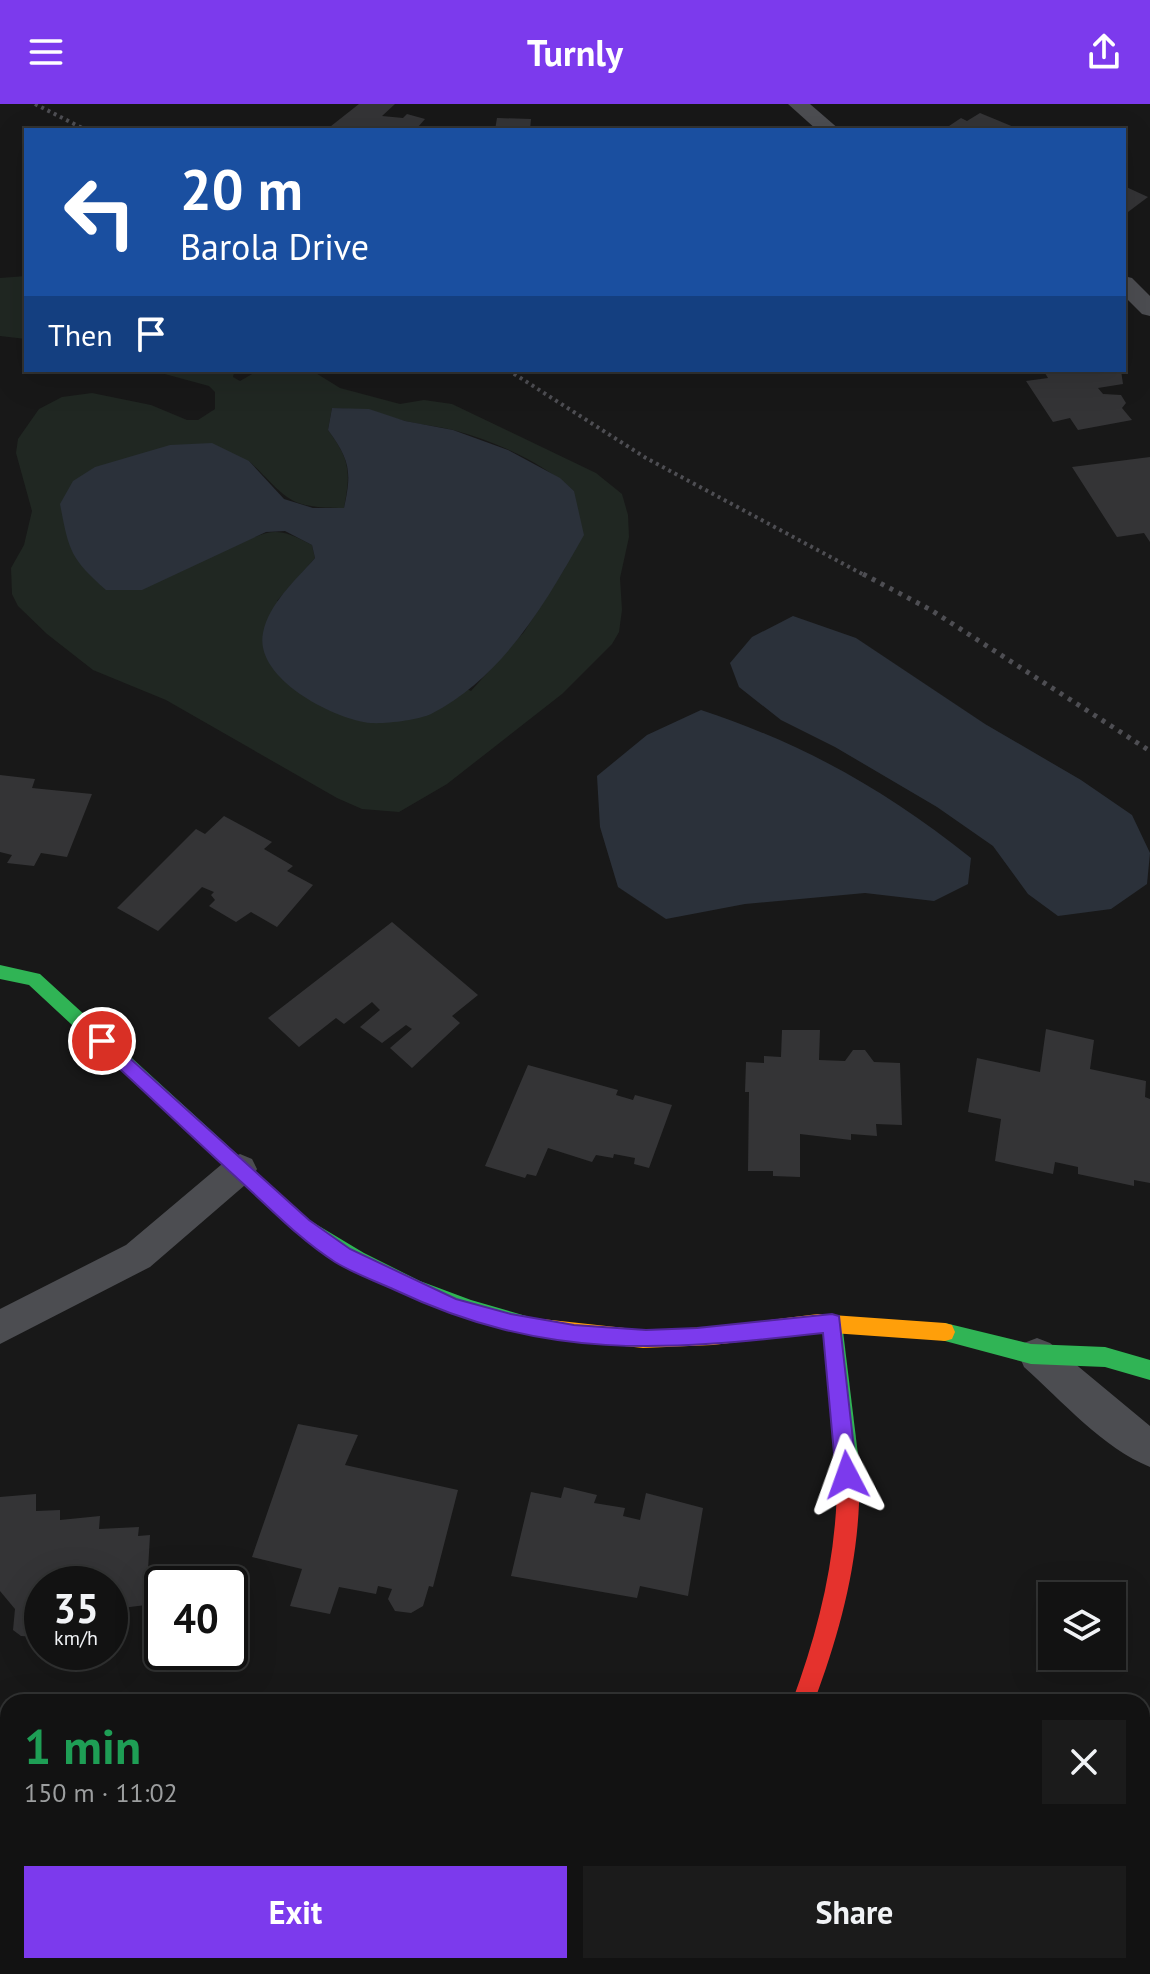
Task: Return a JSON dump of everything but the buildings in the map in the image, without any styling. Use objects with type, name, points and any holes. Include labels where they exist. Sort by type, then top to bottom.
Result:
[{"type":"street","points":[[798,104],[828,128]]},
{"type":"street","points":[[1126,285],[1150,309]]},
{"type":"street","points":[[0,972],[34,979],[302,1226],[343,1256],[453,1308],[511,1324],[574,1335],[646,1339],[697,1338],[832,1323],[948,1332],[1037,1355],[1104,1354],[1150,1370]]},
{"type":"street","points":[[0,1327],[138,1256],[240,1169]]},
{"type":"street","points":[[806,1694],[819,1663],[838,1589],[848,1518],[832,1323]]},
{"type":"street","points":[[1037,1355],[1099,1410],[1150,1449]]},
{"type":"path","points":[[35,104],[82,128]]},
{"type":"path","points":[[511,372],[646,458],[931,610],[1150,751]]},
{"type":"shaded area","points":[[24,276],[24,339],[0,336],[0,278]]},
{"type":"shaded area","points":[[157,372],[234,372],[233,377],[240,381],[256,372],[314,372],[340,388],[400,404],[424,400],[452,404],[596,473],[622,494],[628,515],[629,537],[620,578],[622,610],[619,632],[612,644],[562,694],[447,784],[399,812],[362,809],[337,798],[166,700],[93,670],[47,634],[18,606],[12,594],[11,568],[24,545],[32,511],[16,453],[18,439],[39,409],[62,397],[92,393],[151,405],[187,420],[198,420],[215,409],[215,392],[209,386]],"holes":[[[332,408],[369,412],[485,440],[533,462],[574,491],[565,568],[524,632],[471,691],[277,601],[315,558],[312,545],[292,535],[276,532],[241,543],[249,461],[290,499],[310,506],[344,508],[347,466],[328,430]]]},
{"type":"shaded area","points":[[332,408],[369,409],[405,421],[453,430],[508,450],[560,478],[574,491],[584,535],[554,587],[520,636],[480,680],[457,699],[425,716],[385,723],[355,720],[318,705],[299,693],[271,665],[263,650],[266,622],[284,592],[315,558],[312,545],[285,531],[266,532],[142,590],[106,590],[85,570],[69,543],[60,504],[73,481],[95,467],[170,445],[212,443],[249,461],[284,499],[313,508],[344,508],[348,475],[345,458],[328,430]]},
{"type":"shaded area","points":[[793,616],[856,638],[985,724],[1081,780],[1132,815],[1150,853],[1147,884],[1111,909],[1058,916],[1028,894],[993,846],[937,807],[835,747],[781,720],[739,687],[730,663],[752,637]]},
{"type":"shaded area","points":[[701,710],[775,738],[875,790],[971,858],[968,884],[934,901],[865,893],[745,904],[666,919],[618,887],[600,827],[597,776],[647,735]]},
{"type":"traffic: fast","points":[[0,972],[34,979],[302,1226],[357,1259],[413,1287],[471,1310],[533,1327]]},
{"type":"traffic: fast","points":[[832,1323],[848,1463]]},
{"type":"traffic: fast","points":[[945,1332],[1031,1354],[1105,1357],[1150,1370]]},
{"type":"traffic: slow","points":[[533,1327],[643,1339],[713,1336],[818,1323],[945,1332]]},
{"type":"traffic: jam","points":[[806,1694],[839,1585],[847,1525],[848,1463]]},
{"type":"route","points":[[102,1041],[302,1226],[343,1256],[453,1308],[511,1324],[574,1335],[646,1339],[697,1338],[832,1323],[847,1475]]}]
